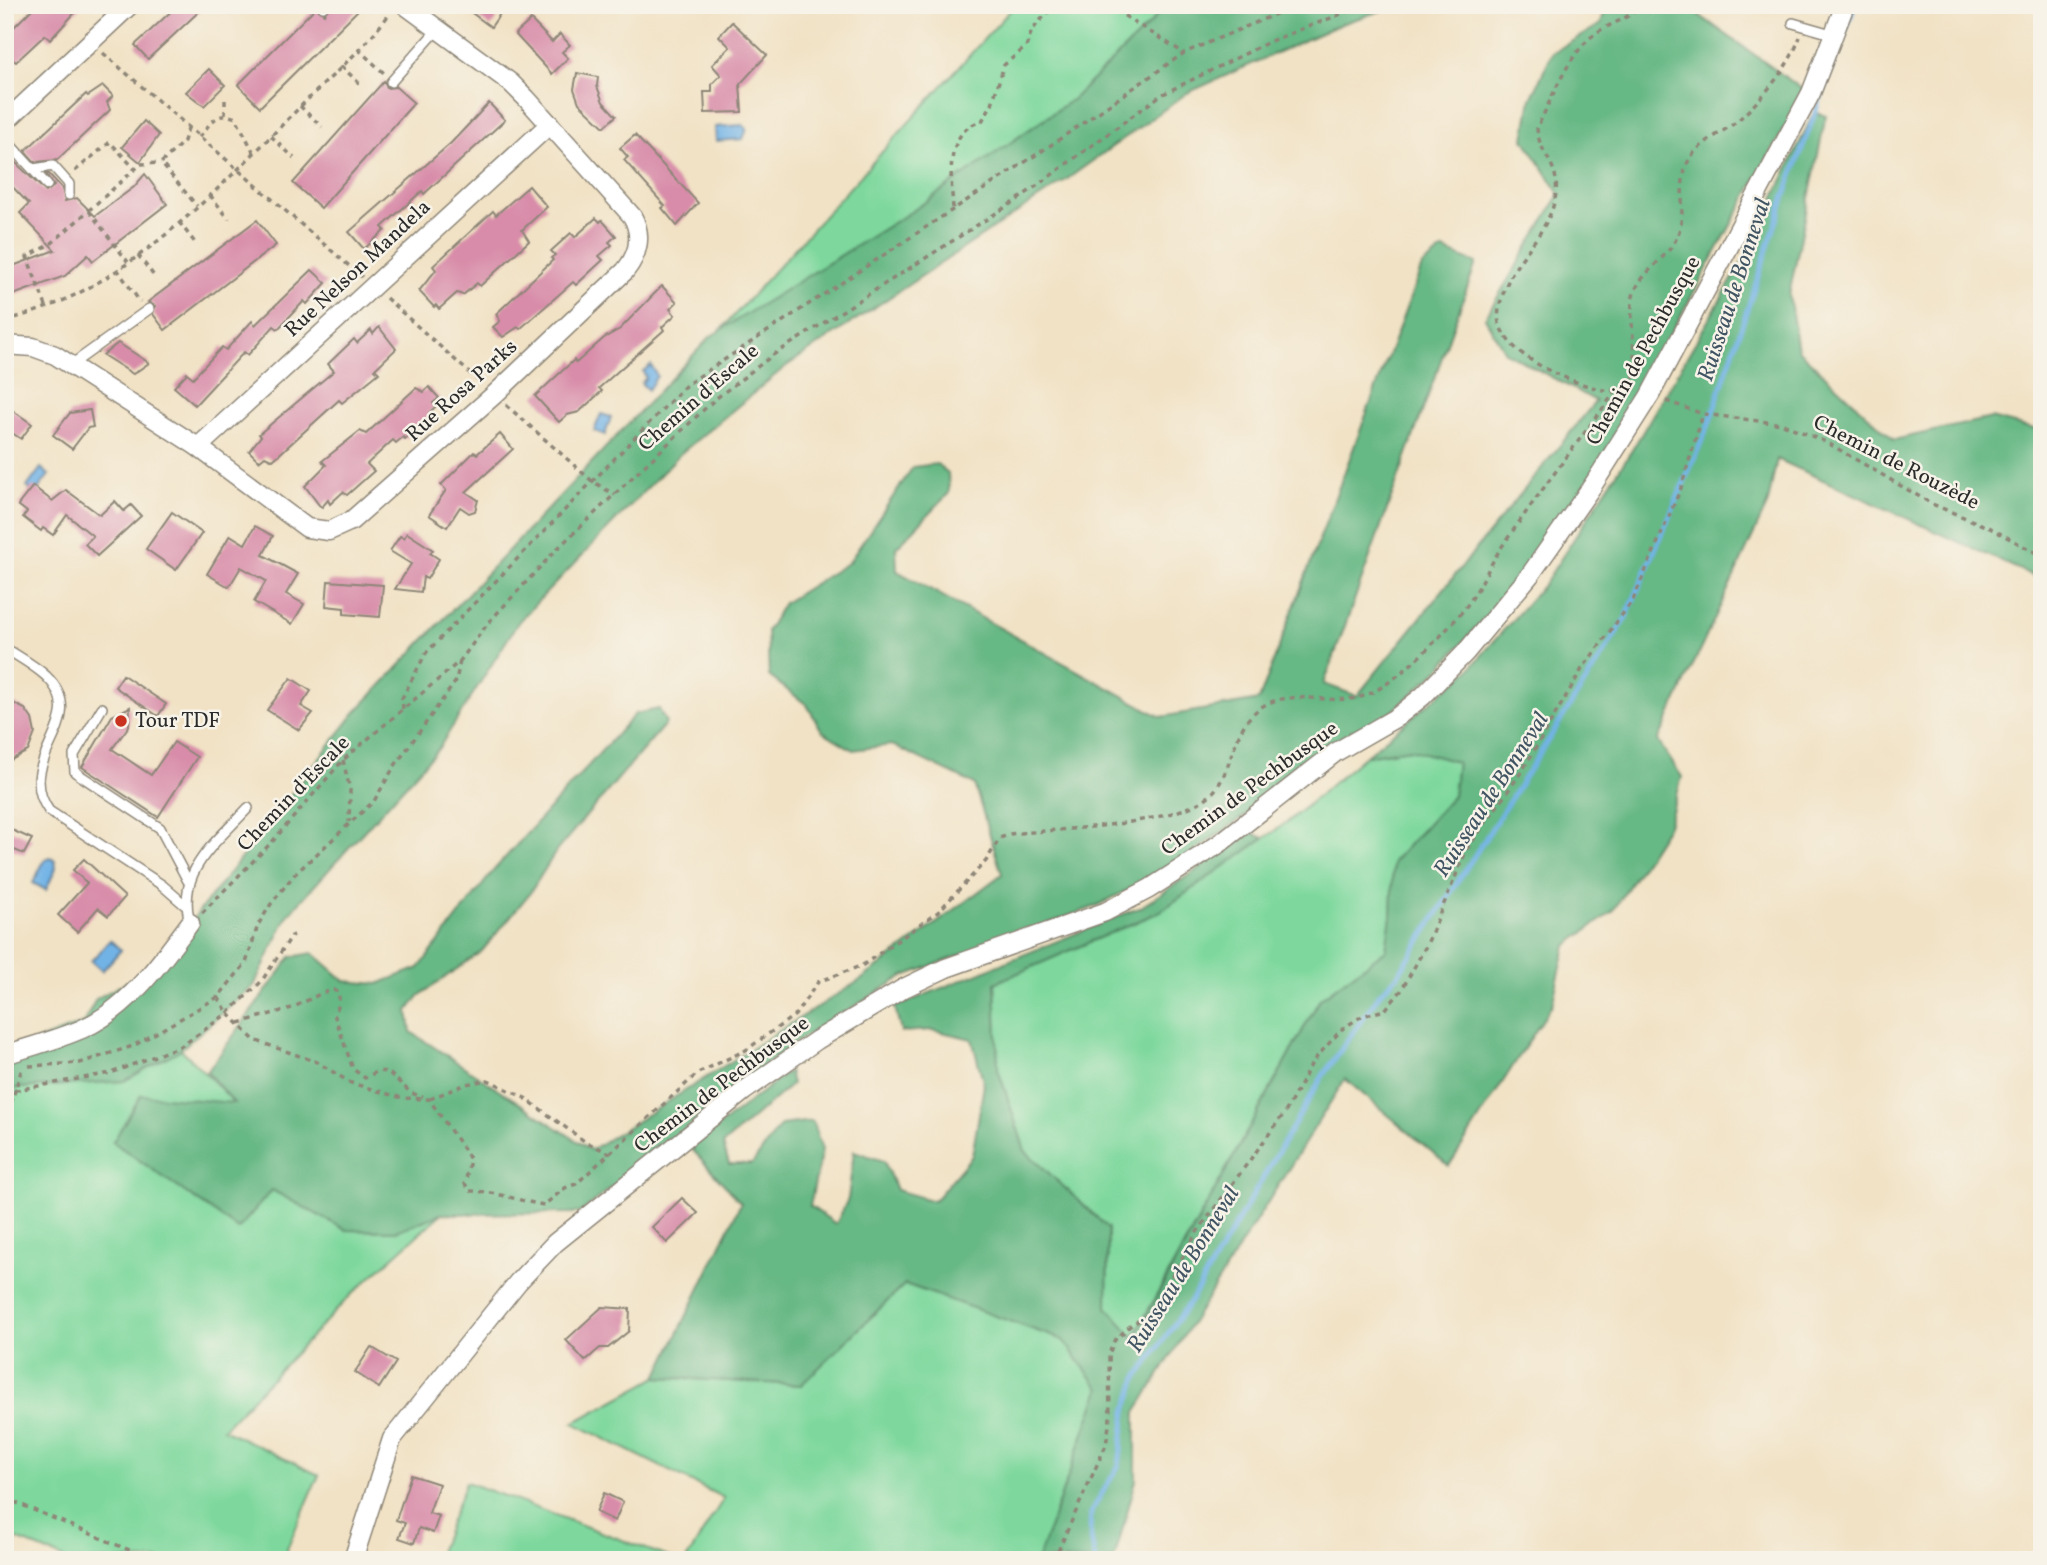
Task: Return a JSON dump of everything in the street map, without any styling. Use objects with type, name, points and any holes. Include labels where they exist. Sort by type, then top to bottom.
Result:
[{"type":"street","points":[[5,122],[130,5]]},
{"type":"street","name":"Rue Rosa Parks","points":[[5,345],[33,347],[71,365],[198,447],[295,520],[315,530],[329,531],[351,521],[494,395],[625,271],[638,244],[638,229],[632,216],[511,83],[405,5]]},
{"type":"street","name":"Chemin de Pechbusque","points":[[353,1560],[392,1438],[518,1282],[555,1243],[744,1091],[817,1040],[904,988],[946,968],[1085,919],[1149,889],[1219,844],[1336,752],[1397,717],[1423,696],[1465,653],[1530,575],[1593,485],[1650,395],[1811,93],[1845,5]]},
{"type":"street","name":"Rue Nelson Mandela","points":[[198,447],[550,124]]},
{"type":"street","points":[[10,1062],[24,1048],[56,1040],[106,1016],[126,1000],[190,923]]},
{"type":"lane","points":[[1793,23],[1835,35]]},
{"type":"lane","points":[[392,82],[438,29]]},
{"type":"lane","points":[[5,139],[47,185]]},
{"type":"lane","points":[[33,169],[52,166],[69,184],[69,195]]},
{"type":"lane","points":[[71,365],[148,310]]},
{"type":"lane","points":[[5,648],[48,677],[61,709],[59,727],[39,766],[39,797],[49,811],[162,885],[185,905]]},
{"type":"lane","points":[[102,708],[74,755],[75,772],[160,828],[188,881]]},
{"type":"lane","points":[[190,923],[185,905],[188,881],[202,860],[248,808]]},
{"type":"path","points":[[5,320],[46,306],[117,269],[179,222],[237,170],[358,49],[396,5]]},
{"type":"path","points":[[953,208],[951,157],[956,141],[971,124],[982,121],[992,104],[1004,65],[1026,47],[1032,30],[1054,5]]},
{"type":"path","points":[[1107,5],[1184,53]]},
{"type":"path","points":[[403,709],[402,698],[426,653],[686,385],[1184,53],[1297,5]]},
{"type":"path","name":"Chemin d'Escale","points":[[190,923],[272,842],[343,760],[460,661],[488,623],[558,548],[714,400],[773,355],[1029,191],[1133,113],[1186,80],[1273,40],[1365,5]]},
{"type":"path","points":[[239,1023],[292,1008],[332,990],[338,992],[339,1004],[334,1014],[338,1032],[358,1076],[365,1078],[378,1071],[388,1072],[411,1093],[429,1099],[470,1159],[465,1184],[470,1191],[495,1191],[523,1202],[544,1205],[565,1188],[576,1184],[698,1073],[746,1049],[794,1015],[818,982],[863,965],[937,912],[986,861],[1000,838],[1010,834],[1164,815],[1194,806],[1213,792],[1221,780],[1240,728],[1262,707],[1286,696],[1345,701],[1370,694],[1397,677],[1467,606],[1501,547],[1615,392],[1598,389],[1534,364],[1500,324],[1498,309],[1511,277],[1548,218],[1554,202],[1553,163],[1538,141],[1537,128],[1576,54],[1591,36],[1630,18],[1640,5]]},
{"type":"path","points":[[1632,388],[1632,299],[1640,280],[1674,243],[1681,228],[1683,170],[1694,152],[1735,122],[1767,89],[1795,50],[1804,25]]},
{"type":"path","points":[[91,43],[373,286],[592,481],[615,495]]},
{"type":"path","points":[[358,49],[392,82]]},
{"type":"path","points":[[341,66],[360,84]]},
{"type":"path","points":[[225,100],[225,114]]},
{"type":"path","points":[[300,106],[322,127]]},
{"type":"path","points":[[199,137],[217,116],[225,114],[236,118],[254,153]]},
{"type":"path","points":[[46,306],[27,257],[52,243],[141,164],[161,163],[184,141],[188,128]]},
{"type":"path","points":[[271,136],[294,158]]},
{"type":"path","points":[[70,175],[110,142],[135,169]]},
{"type":"path","points":[[161,163],[197,206]]},
{"type":"path","points":[[210,195],[229,219]]},
{"type":"path","points":[[89,211],[128,262]]},
{"type":"path","points":[[179,222],[196,244]]},
{"type":"path","points":[[138,255],[153,276]]},
{"type":"path","points":[[117,269],[148,310]]},
{"type":"path","name":"Chemin de Rouzède","points":[[1650,395],[1703,414],[1783,424],[1826,442],[1932,504],[1990,528],[2042,556]]},
{"type":"path","points":[[1054,1560],[1106,1445],[1110,1419],[1109,1354],[1114,1341],[1130,1326],[1152,1313],[1197,1232],[1286,1111],[1313,1062],[1342,1029],[1362,1016],[1385,1010],[1401,991],[1427,944],[1467,849],[1522,771],[1582,669],[1633,600],[1681,488],[1703,414]]},
{"type":"path","points":[[10,1062],[22,1067],[80,1063],[132,1046],[218,997],[246,963],[258,925],[294,875],[374,801],[394,767],[456,681],[460,661]]},
{"type":"path","points":[[343,760],[350,790],[349,822]]},
{"type":"path","points":[[5,1092],[16,1088],[58,1085],[111,1073],[183,1045],[228,1013],[261,982],[293,934]]},
{"type":"path","points":[[218,997],[228,1013],[254,1040],[317,1062],[351,1083],[402,1098],[429,1099],[466,1084],[488,1080],[525,1098],[587,1143],[610,1153]]},
{"type":"path","points":[[5,1123],[22,1067],[24,1048]]},
{"type":"path","points":[[5,1498],[153,1560]]},
{"type":"green space","points":[[1015,5],[1165,5],[1150,24],[1073,99],[914,210],[720,331]]},
{"type":"green space","points":[[1165,5],[1398,5],[1341,24],[1187,93],[1066,180],[785,367],[680,454],[519,621],[439,748],[288,915],[254,986],[181,1049],[124,1081],[5,1089],[5,1053],[84,1023],[96,999],[150,969],[193,919],[354,714],[711,336],[914,210],[1073,99],[1150,24]]},
{"type":"green space","points":[[1606,5],[1685,5],[1805,91],[1594,473],[1528,570],[1440,668],[1392,712],[1168,870],[1094,907],[904,976],[791,1045],[580,1213],[441,1214],[396,1231],[346,1230],[272,1190],[238,1229],[113,1142],[141,1095],[234,1103],[207,1072],[291,957],[313,953],[345,981],[378,984],[419,968],[494,870],[635,714],[659,709],[666,723],[557,850],[530,893],[482,951],[419,996],[408,1011],[411,1032],[591,1150],[862,979],[1002,874],[974,784],[892,745],[853,750],[822,731],[807,705],[769,676],[767,631],[784,603],[849,562],[913,467],[937,464],[948,473],[949,493],[896,548],[897,571],[1161,717],[1259,700],[1422,266],[1443,250],[1476,263],[1324,684],[1357,696],[1596,401],[1505,352],[1485,318],[1560,194],[1524,139],[1531,99],[1552,53],[1601,24]]},
{"type":"green space","points":[[1814,112],[1826,116],[1789,295],[1798,350],[1894,440],[1991,418],[2042,431],[2042,580],[1777,459],[1768,503],[1658,741],[1682,777],[1668,825],[1613,911],[1566,946],[1552,1005],[1449,1166],[1345,1079],[1136,1412],[1136,1480],[1114,1560],[1035,1560],[1038,1559],[1100,1389],[1063,1340],[905,1284],[801,1385],[657,1377],[741,1203],[691,1148],[789,1071],[792,1084],[723,1144],[729,1164],[752,1164],[781,1125],[812,1121],[822,1149],[810,1206],[836,1224],[848,1199],[854,1151],[884,1161],[896,1190],[934,1201],[972,1156],[984,1085],[972,1039],[933,1030],[901,1032],[895,1007],[1141,907],[1252,833],[1264,838],[1159,912],[995,983],[998,1069],[1025,1151],[1108,1228],[1107,1307],[1134,1338],[1320,999],[1386,950],[1391,917],[1393,862],[1453,796],[1457,762],[1410,749],[1365,756],[1468,671],[1545,583],[1632,450],[1752,246]]},
{"type":"green space","points":[[1410,749],[1457,762],[1453,796],[1393,862],[1391,917],[1386,950],[1320,999],[1133,1338],[1107,1307],[1108,1228],[1025,1151],[998,1069],[995,982],[1159,912],[1290,820],[1365,756]]},
{"type":"green space","points":[[181,1049],[235,1103],[113,1142],[238,1229],[272,1190],[346,1230],[396,1231],[441,1214],[350,1296],[223,1429],[319,1475],[287,1549],[290,1560],[67,1560],[5,1534],[5,1089],[124,1081]]},
{"type":"green space","points":[[905,1284],[1063,1340],[1100,1389],[1038,1560],[686,1560],[724,1498],[573,1423],[657,1377],[801,1385]]},
{"type":"green space","points":[[466,1482],[676,1560],[436,1560]]},
{"type":"water","points":[[743,125],[747,129],[743,139],[716,141],[715,127]]},
{"type":"water","points":[[651,365],[657,376],[648,390],[641,383],[646,378],[643,371]]},
{"type":"water","points":[[601,414],[611,417],[605,435],[594,431]]},
{"type":"water","points":[[41,468],[49,475],[35,493],[27,487]]},
{"type":"water","points":[[50,858],[55,860],[56,868],[46,890],[33,883],[44,861]]},
{"type":"water","points":[[110,940],[121,950],[102,971],[91,961]]},
{"type":"building","points":[[36,5],[82,5],[50,40],[45,35],[16,62],[12,59],[5,66],[5,36]]},
{"type":"building","points":[[178,5],[206,5],[148,59],[135,45]]},
{"type":"building","points":[[331,5],[363,5],[260,107],[238,85],[316,7],[324,14]]},
{"type":"building","points":[[461,5],[506,5],[491,27]]},
{"type":"building","points":[[531,20],[552,42],[560,34],[570,45],[562,52],[568,58],[552,74],[515,34]]},
{"type":"building","points":[[732,22],[767,55],[740,84],[742,112],[705,113],[704,92],[712,92],[712,84],[721,75],[712,65],[730,47],[719,36]]},
{"type":"building","points":[[209,69],[225,85],[204,106],[186,92]]},
{"type":"building","points":[[577,73],[598,77],[597,86],[603,102],[616,116],[604,127],[579,103],[574,89]]},
{"type":"building","points":[[384,81],[387,88],[396,87],[414,103],[321,208],[293,183]]},
{"type":"building","points":[[103,86],[113,96],[107,102],[110,110],[57,160],[35,162],[25,151],[86,94],[88,96]]},
{"type":"building","points":[[489,103],[505,120],[424,194],[422,191],[382,227],[385,230],[364,249],[349,232],[451,143]]},
{"type":"building","points":[[144,121],[159,135],[140,162],[122,147]]},
{"type":"building","points":[[635,135],[698,203],[677,226],[662,208],[665,206],[624,160],[628,157],[620,148]]},
{"type":"building","points":[[14,161],[46,192],[54,186],[46,174],[49,174],[62,188],[65,201],[77,198],[95,216],[134,187],[145,174],[167,204],[93,261],[88,255],[65,276],[5,298],[5,269],[55,250],[20,213],[29,204],[5,179],[5,170]]},
{"type":"building","points":[[529,186],[547,207],[522,230],[529,241],[480,286],[477,283],[463,295],[457,293],[439,309],[436,305],[434,307],[419,291],[436,270],[433,266],[493,211],[496,215]]},
{"type":"building","points":[[596,218],[600,222],[602,220],[616,236],[609,242],[612,245],[599,256],[603,260],[576,285],[573,282],[520,329],[518,327],[503,337],[493,327],[500,321],[496,314],[553,260],[551,258],[555,255],[551,251],[571,233],[575,237]]},
{"type":"building","points":[[257,220],[276,245],[165,330],[153,314],[155,306],[148,302]]},
{"type":"building","points":[[312,270],[326,283],[307,304],[304,301],[278,329],[274,326],[248,355],[244,352],[195,405],[174,387],[187,373],[193,378],[222,347],[226,350],[252,321],[255,325]]},
{"type":"building","points":[[662,286],[677,302],[670,309],[675,315],[662,327],[664,330],[599,388],[602,391],[579,412],[567,415],[559,422],[535,396],[574,360],[576,363],[604,338],[620,329]]},
{"type":"building","points":[[379,327],[396,349],[375,369],[379,373],[342,403],[339,400],[273,460],[265,456],[259,461],[249,451],[261,436],[259,434],[334,371],[328,364],[354,339],[357,343],[371,330],[373,334]]},
{"type":"building","points":[[118,343],[149,363],[133,374],[103,355]]},
{"type":"building","points":[[429,387],[439,398],[433,403],[436,406],[429,413],[431,415],[405,439],[403,437],[396,443],[393,440],[367,464],[374,471],[347,495],[343,492],[330,504],[328,500],[322,507],[319,505],[305,486],[326,465],[322,461],[360,431],[366,434],[416,388],[424,392]]},
{"type":"building","points":[[5,405],[32,424],[21,439],[5,428]]},
{"type":"building","points":[[90,410],[93,427],[88,428],[72,449],[53,435],[70,413]]},
{"type":"building","points":[[500,434],[513,449],[466,492],[478,500],[475,511],[469,513],[460,507],[447,527],[429,515],[446,490],[441,485],[474,452],[477,454]]},
{"type":"building","points":[[33,486],[52,501],[66,490],[100,515],[115,501],[124,511],[131,505],[141,516],[97,556],[85,544],[93,536],[67,515],[53,535],[43,528],[41,531],[23,517],[27,512],[18,505]]},
{"type":"building","points":[[172,512],[202,533],[176,570],[146,549]]},
{"type":"building","points":[[255,526],[273,536],[263,555],[298,574],[286,594],[304,604],[292,624],[254,602],[266,581],[241,567],[229,587],[207,574],[230,535],[245,544]]},
{"type":"building","points":[[407,533],[433,550],[430,553],[439,559],[427,579],[423,577],[421,592],[395,589],[411,564],[390,551],[400,536],[404,538]]},
{"type":"building","points":[[328,581],[383,585],[380,617],[344,614],[344,608],[326,606]]},
{"type":"building","points":[[123,675],[166,704],[158,716],[115,687]]},
{"type":"building","points":[[291,678],[311,691],[301,706],[313,713],[299,730],[267,710]]},
{"type":"building","points":[[5,699],[25,709],[32,719],[35,733],[28,751],[5,763]]},
{"type":"building","points":[[130,707],[129,726],[112,749],[151,775],[174,742],[197,757],[158,817],[82,767],[112,716]]},
{"type":"building","points":[[5,827],[32,839],[24,854],[5,846]]},
{"type":"building","points":[[84,859],[125,897],[108,916],[98,908],[77,932],[58,915],[87,883],[73,870]]},
{"type":"building","points":[[682,1198],[698,1213],[667,1243],[652,1227]]},
{"type":"building","points":[[602,1307],[630,1309],[629,1331],[608,1348],[600,1348],[585,1361],[566,1340]]},
{"type":"building","points":[[371,1347],[396,1362],[379,1388],[355,1372]]},
{"type":"building","points":[[411,1475],[439,1484],[429,1513],[439,1516],[433,1533],[419,1528],[414,1543],[399,1538],[405,1523],[396,1520]]},
{"type":"building","points":[[604,1493],[623,1502],[615,1521],[596,1512]]},
{"type":"waterway","name":"Ruisseau de Bonneval","points":[[1095,1560],[1090,1532],[1091,1512],[1119,1465],[1126,1411],[1137,1378],[1192,1299],[1322,1077],[1381,992],[1398,975],[1625,620],[1709,424],[1789,184],[1855,5]]},
{"type":"place","name":"Tour TDF","points":[[121,721]]}]
